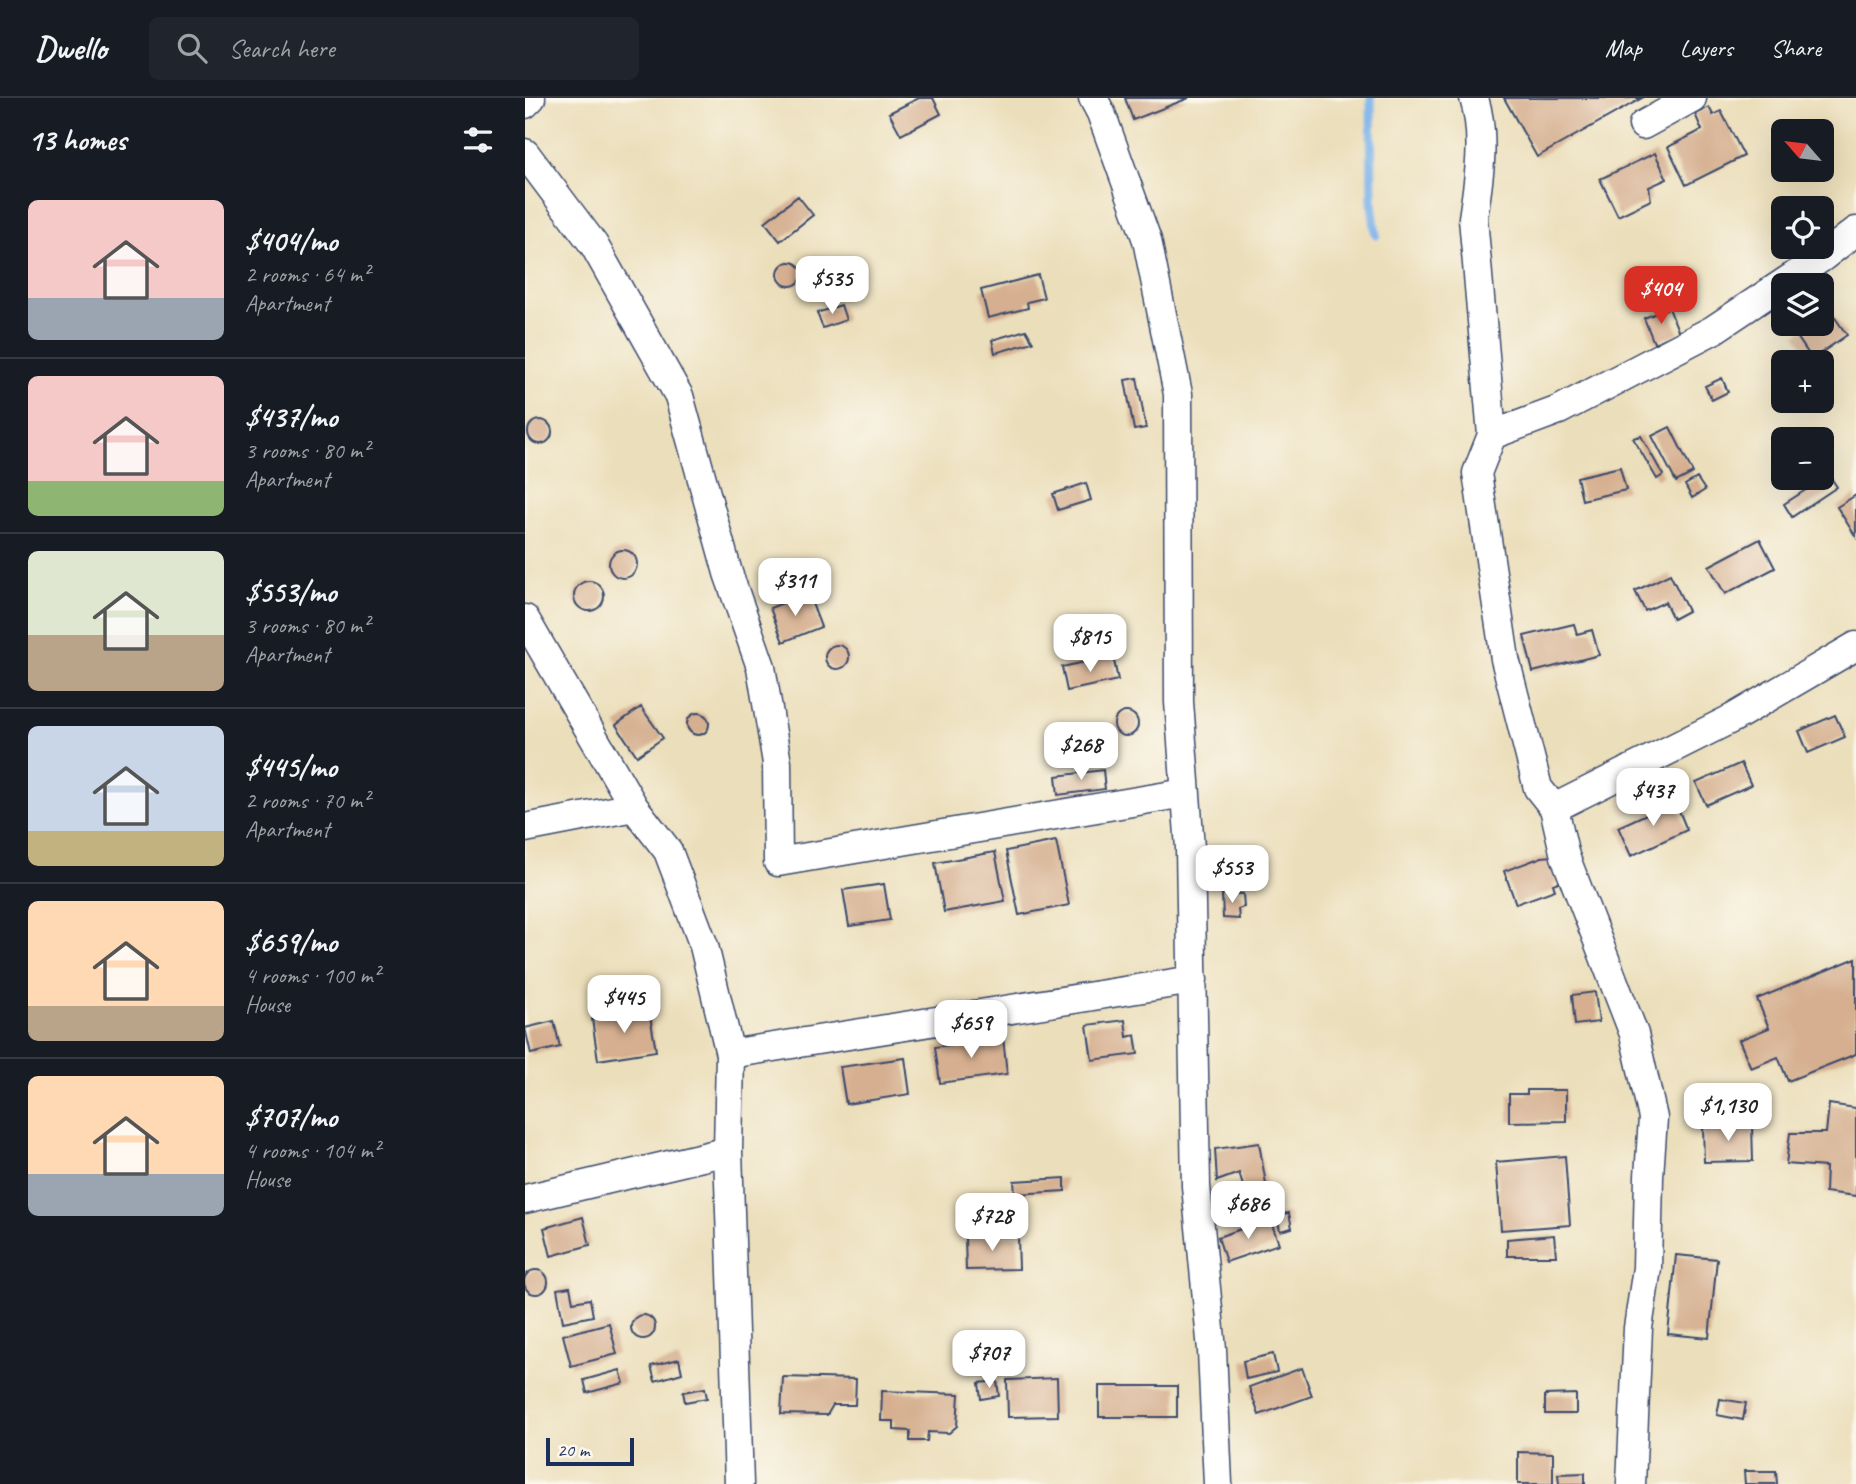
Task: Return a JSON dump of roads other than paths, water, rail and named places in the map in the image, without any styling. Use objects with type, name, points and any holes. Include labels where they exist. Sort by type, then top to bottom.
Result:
[{"type":"street","points":[[525,104],[531,98]]},
{"type":"street","points":[[1093,98],[1101,113],[1147,240],[1178,394],[1179,702],[1190,848],[1196,1186],[1212,1350],[1219,1484]]},
{"type":"street","points":[[1474,98],[1482,132],[1473,218],[1492,435],[1477,474],[1505,659],[1538,788],[1554,808],[1565,856],[1634,1034],[1653,1118],[1647,1268],[1638,1328],[1631,1484]]},
{"type":"street","points":[[1643,125],[1692,98]]},
{"type":"street","points":[[525,153],[594,245],[679,396],[728,573],[761,667],[777,763],[778,862],[1185,793]]},
{"type":"street","points":[[1492,435],[1559,410],[1713,330],[1824,257],[1856,231]]},
{"type":"street","points":[[525,619],[634,807],[668,851],[704,946],[730,1054],[728,1151],[739,1484]]},
{"type":"street","points":[[1554,808],[1733,718],[1856,646]]},
{"type":"street","points":[[525,828],[634,807]]},
{"type":"street","points":[[730,1054],[1192,980]]},
{"type":"street","points":[[525,1199],[728,1151]]},
{"type":"waterway","points":[[1371,98],[1372,203],[1376,235]]}]
